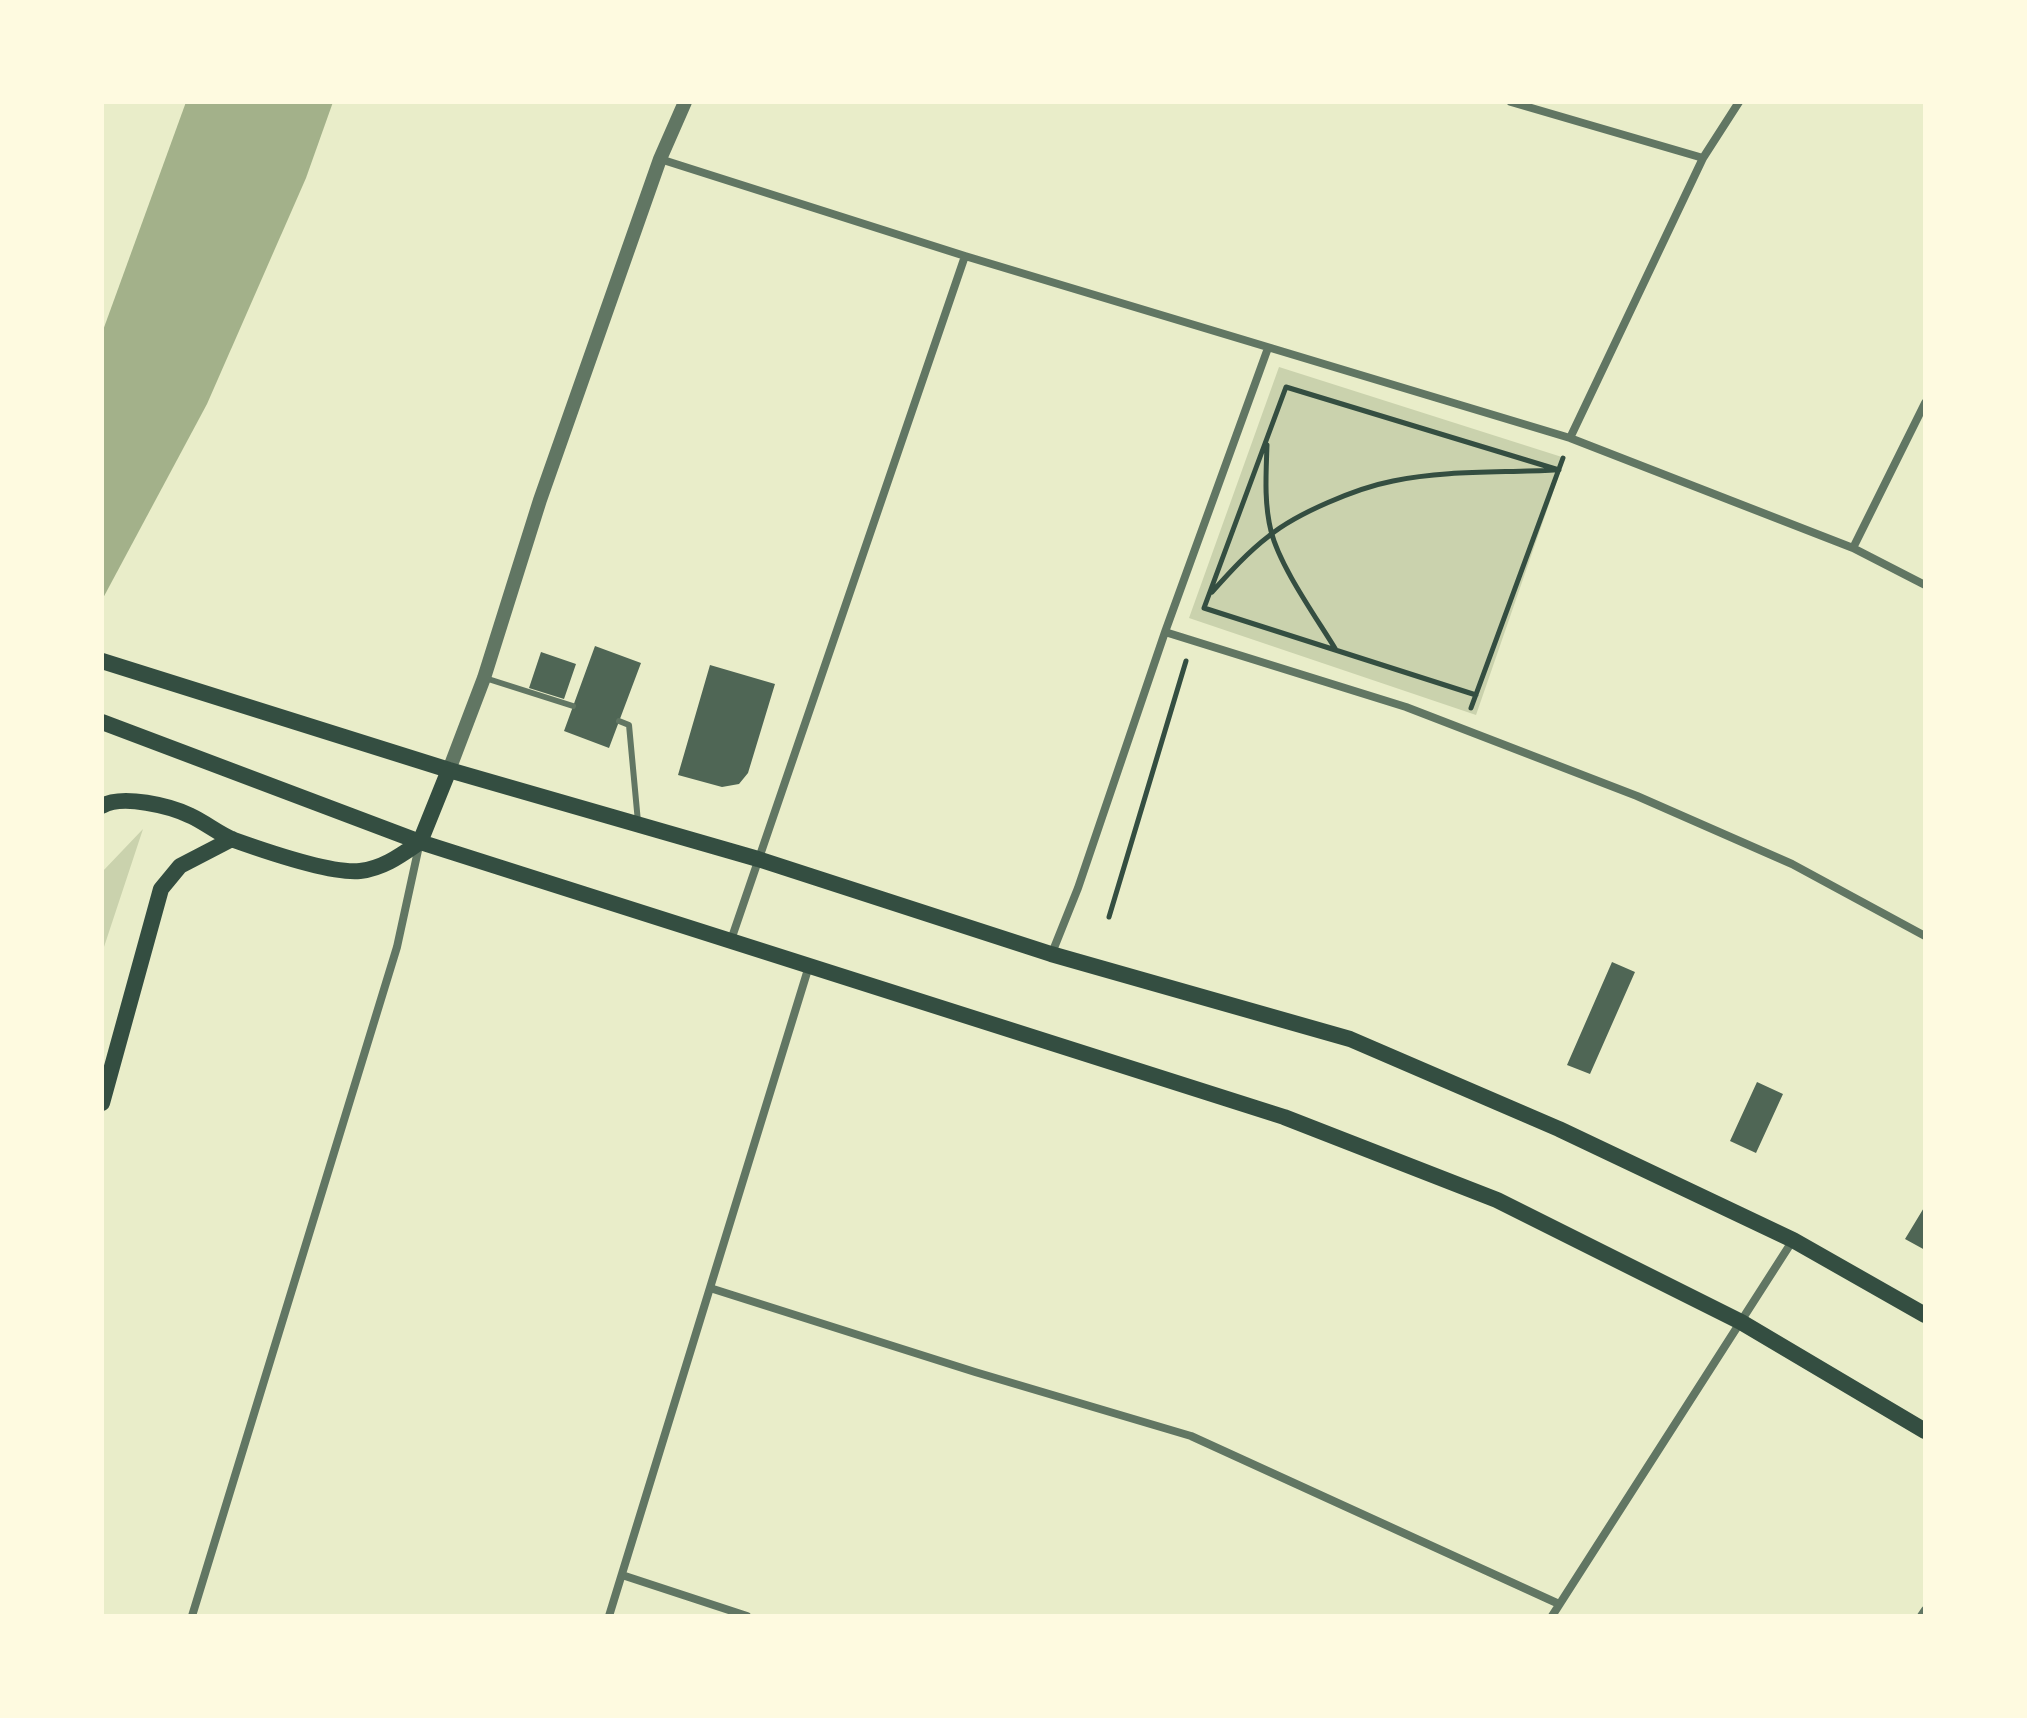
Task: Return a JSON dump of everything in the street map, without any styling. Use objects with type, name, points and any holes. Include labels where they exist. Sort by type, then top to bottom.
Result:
[{"type":"main road","points":[[102,661],[449,770],[758,859],[1051,954],[1350,1039],[1559,1129],[1793,1240],[1925,1315]]},
{"type":"main road","points":[[105,723],[420,842],[1298,1122],[1497,1200],[1741,1322],[1925,1431]]},
{"type":"main road","points":[[102,806],[109,802],[148,802],[189,815],[232,839],[311,864],[358,871],[389,863],[420,842],[449,770]]},
{"type":"main road","points":[[102,1103],[161,889],[180,866],[232,839]]},
{"type":"street","points":[[449,770],[484,678],[540,500],[660,159],[685,102]]},
{"type":"street","points":[[1511,102],[1703,158]]},
{"type":"street","points":[[1570,438],[1703,158],[1739,102]]},
{"type":"street","points":[[660,159],[965,256],[1570,438],[1853,548],[1925,585]]},
{"type":"street","points":[[731,940],[965,256]]},
{"type":"street","points":[[1051,954],[1078,888],[1165,632],[1268,348]]},
{"type":"street","points":[[1853,548],[1925,403]]},
{"type":"street","points":[[1165,632],[1406,707],[1637,796],[1792,864],[1925,936]]},
{"type":"street","points":[[192,1616],[397,947],[420,842]]},
{"type":"street","points":[[609,1616],[809,966]]},
{"type":"street","points":[[1552,1616],[1793,1240]]},
{"type":"street","points":[[710,1288],[1191,1436],[1559,1604]]},
{"type":"street","points":[[622,1575],[747,1616]]},
{"type":"street","points":[[1921,1616],[1925,1610]]},
{"type":"lane","points":[[484,678],[573,706]]},
{"type":"lane","points":[[619,721],[629,725],[638,822]]},
{"type":"path","points":[[1476,695],[1204,608],[1286,387],[1559,470]]},
{"type":"path","points":[[1267,438],[1266,498],[1271,533],[1296,586],[1337,651]]},
{"type":"path","points":[[1463,729],[1570,438]]},
{"type":"path","points":[[1208,598],[1237,564],[1271,533],[1329,502],[1392,481],[1465,472],[1559,470]]},
{"type":"path","points":[[1109,917],[1182,672]]},
{"type":"shaded area","points":[[186,102],[333,102],[306,178],[207,404],[102,600],[102,333]]},
{"type":"shaded area","points":[[1279,367],[1565,458],[1476,715],[1189,618]]},
{"type":"shaded area","points":[[143,829],[102,953],[102,872]]},
{"type":"building","points":[[595,646],[641,663],[609,748],[564,731]]},
{"type":"building","points":[[541,652],[576,664],[564,699],[529,688]]},
{"type":"building","points":[[710,665],[775,684],[748,773],[739,784],[722,787],[678,775]]},
{"type":"building","points":[[1612,962],[1635,972],[1590,1074],[1567,1065]]},
{"type":"building","points":[[1757,1082],[1783,1094],[1756,1153],[1730,1141]]},
{"type":"building","points":[[1925,1206],[1925,1250],[1905,1239]]}]
